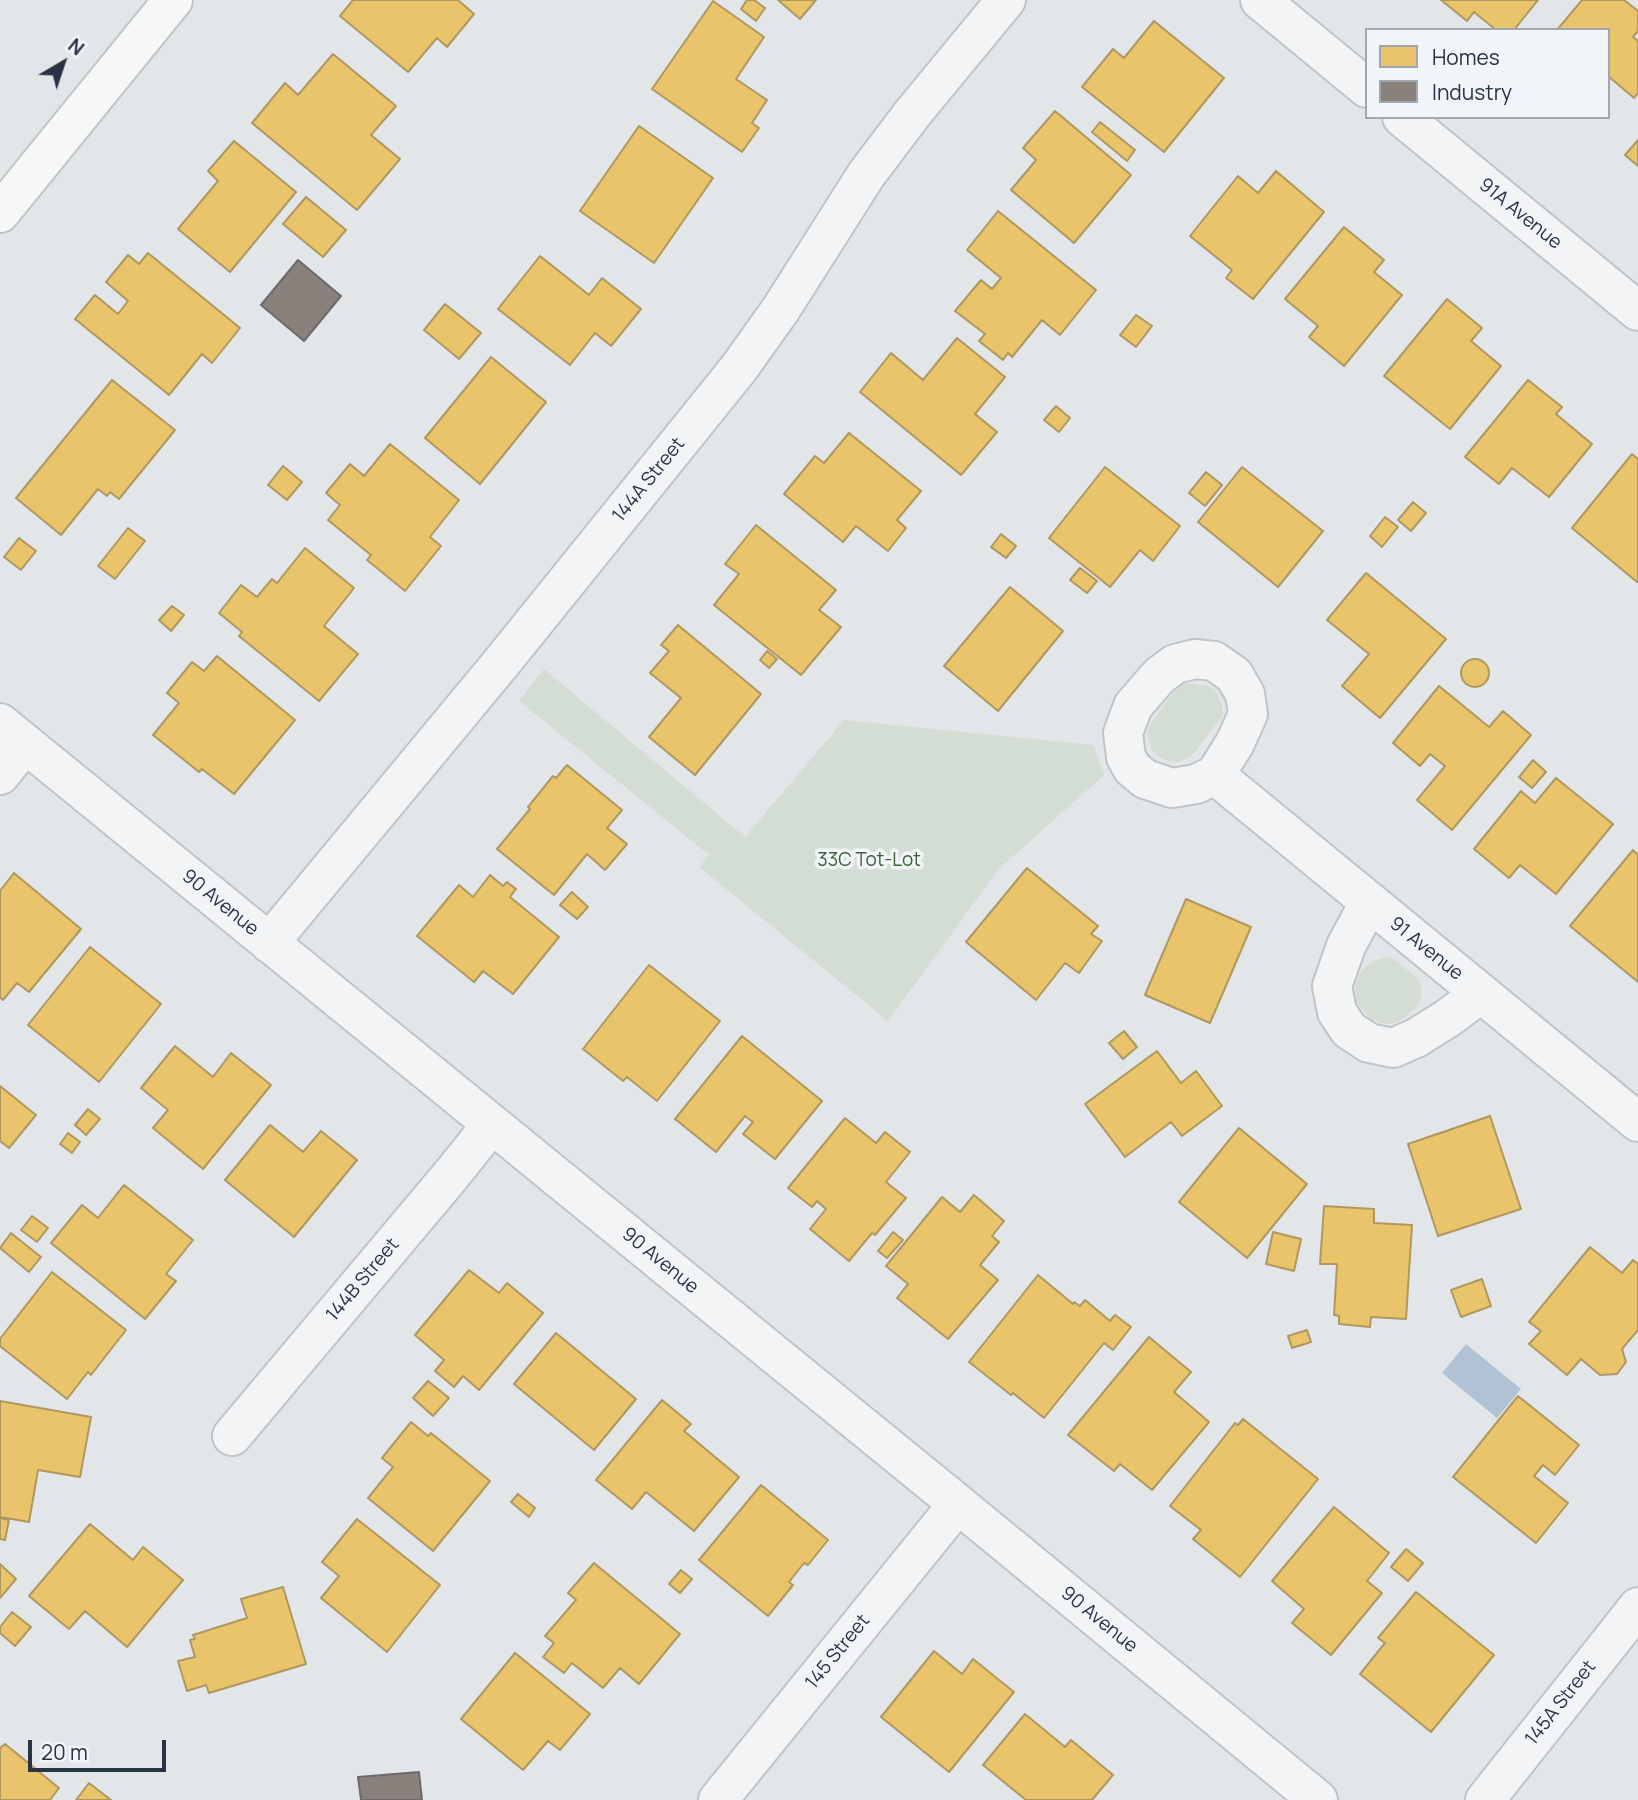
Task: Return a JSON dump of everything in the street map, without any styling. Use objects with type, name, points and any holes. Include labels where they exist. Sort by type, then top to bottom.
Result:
[{"type":"main road","points":[[0,212],[173,0]]},
{"type":"street","name":"144A Street","points":[[269,943],[502,662],[739,368],[781,310],[866,175],[912,114],[1006,0]]},
{"type":"street","points":[[1260,0],[1365,86]]},
{"type":"street","name":"91A Avenue","points":[[1404,119],[1638,311]]},
{"type":"street","name":"90 Avenue","points":[[13,734],[1318,1800]]},
{"type":"street","points":[[0,775],[13,734]]},
{"type":"street","name":"91 Avenue","points":[[1215,775],[1638,1122]]},
{"type":"street","points":[[1369,903],[1346,946],[1332,986],[1337,1012],[1349,1030],[1369,1043],[1393,1048],[1416,1038],[1480,994]]},
{"type":"street","name":"144B Street","points":[[232,1436],[492,1124]]},
{"type":"street","name":"145 Street","points":[[718,1800],[958,1504]]},
{"type":"street","name":"145A Street","points":[[1485,1800],[1638,1607]]},
{"type":"green space","name":"33C Tot-Lot","points":[[544,669],[745,837],[844,720],[1094,745],[1104,775],[999,869],[888,1021],[699,867],[709,855],[519,701]]},
{"type":"green space","points":[[1183,684],[1209,686],[1217,693],[1223,709],[1222,717],[1187,759],[1168,761],[1151,749],[1147,734],[1150,725],[1176,689]]},
{"type":"green space","points":[[1386,957],[1394,959],[1419,980],[1421,996],[1418,1006],[1403,1019],[1384,1024],[1370,1019],[1356,1002],[1355,987],[1360,973],[1372,961]]},
{"type":"water","points":[[1466,1344],[1521,1389],[1497,1418],[1442,1373]]},
{"type":"building: Homes","points":[[353,0],[458,0],[474,14],[447,47],[437,38],[408,72],[340,16]]},
{"type":"building: Homes","points":[[747,0],[754,0],[765,8],[756,21],[741,9]]},
{"type":"building: Homes","points":[[778,0],[816,0],[800,19]]},
{"type":"building: Homes","points":[[1441,0],[1538,0],[1516,28],[1494,28],[1474,12],[1467,21]]},
{"type":"building: Homes","points":[[1582,0],[1624,0],[1638,11],[1638,31],[1633,37],[1638,41],[1638,93],[1634,98],[1610,78],[1610,28],[1559,28]]},
{"type":"building: Homes","points":[[713,1],[764,37],[736,79],[767,100],[752,123],[759,128],[742,152],[652,89]]},
{"type":"building: Homes","points":[[1154,21],[1224,78],[1164,152],[1082,87],[1113,49],[1124,58]]},
{"type":"building: Homes","points":[[333,54],[396,106],[371,135],[400,159],[357,210],[252,123],[285,83],[298,95]]},
{"type":"building: Homes","points":[[1055,111],[1131,175],[1074,243],[1011,190],[1036,160],[1023,148]]},
{"type":"building: Homes","points":[[1100,122],[1135,150],[1127,161],[1092,132]]},
{"type":"building: Homes","points":[[639,126],[713,178],[654,263],[580,211]]},
{"type":"building: Homes","points":[[1638,140],[1638,166],[1625,155]]},
{"type":"building: Homes","points":[[234,141],[296,192],[230,272],[178,229],[218,181],[208,171]]},
{"type":"building: Homes","points":[[1276,171],[1324,212],[1253,299],[1226,278],[1232,270],[1190,236],[1238,176],[1258,193]]},
{"type":"building: Homes","points":[[306,197],[346,230],[323,257],[283,224]]},
{"type":"building: Homes","points":[[998,211],[1096,290],[1060,335],[1042,320],[1012,357],[1008,353],[1003,360],[979,341],[985,334],[955,311],[981,280],[992,289],[1001,278],[967,250]]},
{"type":"building: Homes","points":[[1344,227],[1384,260],[1374,272],[1402,295],[1344,366],[1309,337],[1318,326],[1285,299]]},
{"type":"building: Homes","points":[[148,253],[240,328],[212,363],[202,354],[169,395],[75,319],[95,295],[118,314],[128,301],[106,282],[128,255],[139,264]]},
{"type":"building: Homes","points":[[540,256],[589,295],[602,278],[641,309],[611,346],[595,333],[570,365],[498,309]]},
{"type":"building: Homes","points":[[1447,299],[1482,328],[1471,341],[1501,366],[1450,429],[1384,376]]},
{"type":"building: Homes","points":[[445,304],[481,333],[459,359],[424,330]]},
{"type":"building: Homes","points":[[1136,315],[1152,326],[1136,347],[1120,335]]},
{"type":"building: Homes","points":[[957,338],[1005,377],[975,414],[997,432],[961,475],[860,392],[891,353],[923,380]]},
{"type":"building: Homes","points":[[491,357],[546,402],[480,484],[425,438]]},
{"type":"building: Homes","points":[[112,380],[175,430],[119,499],[110,492],[107,496],[98,489],[61,535],[16,498]]},
{"type":"building: Homes","points":[[1528,380],[1562,407],[1556,414],[1592,444],[1549,497],[1512,468],[1499,484],[1465,457]]},
{"type":"building: Homes","points":[[1056,406],[1070,418],[1059,432],[1044,420]]},
{"type":"building: Homes","points":[[849,433],[921,491],[897,520],[906,528],[888,551],[856,526],[843,542],[784,494],[815,456],[824,463]]},
{"type":"building: Homes","points":[[390,444],[459,500],[430,537],[441,546],[405,591],[367,560],[371,555],[328,520],[340,505],[326,493],[350,464],[364,476]]},
{"type":"building: Homes","points":[[1632,454],[1638,459],[1637,582],[1572,528]]},
{"type":"building: Homes","points":[[283,466],[302,482],[287,500],[268,485]]},
{"type":"building: Homes","points":[[1105,467],[1180,526],[1153,561],[1140,550],[1110,587],[1049,538]]},
{"type":"building: Homes","points":[[1242,467],[1323,531],[1278,587],[1198,522]]},
{"type":"building: Homes","points":[[1206,472],[1222,485],[1205,506],[1189,493]]},
{"type":"building: Homes","points":[[1413,502],[1426,513],[1411,531],[1398,520]]},
{"type":"building: Homes","points":[[1385,517],[1398,527],[1382,547],[1370,536]]},
{"type":"building: Homes","points":[[756,525],[836,590],[819,610],[841,627],[801,675],[714,605],[739,574],[725,564]]},
{"type":"building: Homes","points":[[128,528],[145,541],[115,579],[98,566]]},
{"type":"building: Homes","points":[[1001,534],[1016,546],[1006,558],[991,547]]},
{"type":"building: Homes","points":[[19,538],[36,551],[21,570],[4,557]]},
{"type":"building: Homes","points":[[305,548],[354,588],[324,626],[358,654],[319,701],[239,636],[242,632],[219,613],[241,585],[257,597],[272,579],[277,583]]},
{"type":"building: Homes","points":[[1080,568],[1097,581],[1087,593],[1070,580]]},
{"type":"building: Homes","points":[[1366,573],[1446,639],[1380,718],[1342,686],[1369,654],[1327,620]]},
{"type":"building: Homes","points":[[1010,587],[1063,631],[998,711],[944,666]]},
{"type":"building: Homes","points":[[172,606],[184,615],[171,631],[159,620]]},
{"type":"building: Homes","points":[[678,625],[761,694],[695,775],[649,737],[681,698],[650,673],[669,651],[661,645]]},
{"type":"building: Homes","points":[[767,651],[777,659],[769,668],[760,660]]},
{"type":"building: Homes","points":[[217,656],[295,720],[234,794],[202,769],[199,772],[153,735],[179,703],[167,693],[192,662],[204,671]]},
{"type":"building: Homes","points":[[1475,659],[1485,663],[1489,673],[1485,683],[1475,687],[1465,683],[1461,673],[1465,663]]},
{"type":"building: Homes","points":[[1439,686],[1489,727],[1503,711],[1531,735],[1452,830],[1417,800],[1445,766],[1430,754],[1420,766],[1393,743]]},
{"type":"building: Homes","points":[[1533,760],[1546,772],[1532,788],[1519,777]]},
{"type":"building: Homes","points":[[567,765],[622,810],[607,828],[627,844],[605,870],[587,854],[554,895],[497,849],[553,776],[556,778]]},
{"type":"building: Homes","points":[[1556,778],[1613,824],[1556,894],[1520,865],[1509,878],[1474,849],[1521,791],[1535,803]]},
{"type":"building: Homes","points":[[1633,850],[1638,855],[1638,982],[1570,926]]},
{"type":"building: Homes","points":[[1027,868],[1098,926],[1091,934],[1102,941],[1079,973],[1065,963],[1036,1000],[966,942]]},
{"type":"building: Homes","points":[[14,873],[81,929],[29,992],[17,983],[3,1000],[0,997],[0,891]]},
{"type":"building: Homes","points":[[490,875],[503,886],[507,882],[516,889],[510,897],[559,937],[513,994],[483,971],[474,982],[417,936],[459,885],[473,897]]},
{"type":"building: Homes","points":[[572,892],[588,907],[577,919],[560,905]]},
{"type":"building: Homes","points":[[1186,899],[1251,927],[1210,1023],[1145,995]]},
{"type":"building: Homes","points":[[90,947],[161,1004],[99,1082],[28,1025]]},
{"type":"building: Homes","points":[[649,965],[720,1021],[657,1101],[627,1077],[623,1081],[583,1049]]},
{"type":"building: Homes","points":[[1124,1031],[1137,1047],[1123,1059],[1109,1043]]},
{"type":"building: Homes","points":[[742,1036],[822,1101],[775,1159],[743,1134],[753,1122],[745,1116],[716,1152],[675,1119]]},
{"type":"building: Homes","points":[[175,1046],[213,1077],[231,1053],[271,1085],[203,1169],[153,1128],[168,1110],[141,1088]]},
{"type":"building: Homes","points":[[1157,1051],[1181,1083],[1196,1071],[1222,1106],[1182,1136],[1171,1122],[1125,1157],[1085,1104]]},
{"type":"building: Homes","points":[[0,1086],[36,1115],[9,1148],[0,1141]]},
{"type":"building: Homes","points":[[88,1109],[100,1119],[86,1135],[75,1125]]},
{"type":"building: Homes","points":[[1490,1116],[1521,1209],[1438,1236],[1408,1144]]},
{"type":"building: Homes","points":[[845,1118],[876,1143],[885,1132],[910,1152],[886,1182],[906,1198],[849,1261],[810,1229],[826,1209],[817,1201],[812,1207],[788,1188]]},
{"type":"building: Homes","points":[[270,1125],[303,1152],[321,1131],[357,1160],[294,1237],[225,1180]]},
{"type":"building: Homes","points":[[1239,1128],[1307,1184],[1247,1258],[1179,1202]]},
{"type":"building: Homes","points":[[68,1133],[80,1142],[72,1153],[60,1144]]},
{"type":"building: Homes","points":[[124,1185],[193,1240],[166,1274],[176,1281],[145,1319],[51,1243],[82,1205],[98,1218]]},
{"type":"building: Homes","points":[[974,1195],[1004,1221],[992,1236],[999,1242],[980,1265],[998,1280],[948,1339],[897,1298],[908,1284],[886,1266],[942,1197],[960,1212]]},
{"type":"building: Homes","points":[[1324,1206],[1374,1209],[1374,1223],[1412,1225],[1406,1319],[1371,1317],[1370,1327],[1339,1324],[1339,1316],[1334,1315],[1337,1264],[1320,1264]]},
{"type":"building: Homes","points":[[32,1216],[48,1228],[37,1242],[21,1230]]},
{"type":"building: Homes","points":[[893,1232],[903,1240],[887,1258],[878,1251]]},
{"type":"building: Homes","points":[[1273,1232],[1301,1239],[1294,1271],[1266,1264]]},
{"type":"building: Homes","points":[[11,1233],[41,1257],[29,1272],[0,1248]]},
{"type":"building: Homes","points":[[1590,1247],[1622,1273],[1633,1260],[1638,1264],[1638,1330],[1622,1349],[1626,1362],[1617,1374],[1600,1375],[1581,1359],[1567,1375],[1529,1344],[1541,1331],[1529,1322]]},
{"type":"building: Homes","points":[[469,1270],[499,1293],[507,1283],[543,1313],[479,1390],[463,1376],[454,1387],[435,1371],[444,1360],[415,1335]]},
{"type":"building: Homes","points":[[52,1272],[126,1330],[91,1375],[88,1372],[67,1399],[0,1346],[0,1339]]},
{"type":"building: Homes","points":[[1038,1275],[1073,1304],[1074,1302],[1080,1306],[1085,1300],[1110,1321],[1115,1315],[1131,1327],[1113,1350],[1104,1343],[1044,1418],[969,1362]]},
{"type":"building: Homes","points":[[1482,1279],[1491,1306],[1461,1317],[1451,1290]]},
{"type":"building: Homes","points":[[1307,1330],[1311,1342],[1292,1348],[1288,1336]]},
{"type":"building: Homes","points":[[556,1333],[636,1399],[594,1450],[514,1384]]},
{"type":"building: Homes","points":[[1149,1337],[1191,1372],[1174,1392],[1209,1422],[1152,1490],[1120,1464],[1114,1471],[1068,1435]]},
{"type":"building: Homes","points":[[428,1381],[449,1398],[433,1416],[413,1398]]},
{"type":"building: Homes","points":[[1518,1396],[1579,1445],[1555,1475],[1543,1465],[1534,1476],[1568,1503],[1536,1543],[1453,1477]]},
{"type":"building: Homes","points":[[662,1400],[691,1424],[684,1431],[739,1477],[694,1531],[646,1492],[632,1509],[596,1480]]},
{"type":"building: Homes","points":[[0,1401],[91,1417],[80,1477],[38,1470],[29,1522],[0,1517]]},
{"type":"building: Homes","points":[[1243,1419],[1318,1479],[1240,1577],[1193,1539],[1201,1530],[1170,1506],[1235,1423],[1238,1425]]},
{"type":"building: Homes","points":[[411,1422],[428,1436],[431,1433],[490,1481],[433,1551],[368,1498],[393,1467],[382,1458]]},
{"type":"building: Homes","points":[[761,1485],[828,1540],[808,1565],[804,1563],[789,1582],[793,1585],[768,1616],[699,1560]]},
{"type":"building: Homes","points":[[518,1494],[535,1508],[529,1517],[511,1502]]},
{"type":"building: Homes","points":[[1334,1507],[1389,1553],[1367,1581],[1382,1593],[1331,1655],[1292,1623],[1304,1609],[1272,1581]]},
{"type":"building: Homes","points":[[0,1518],[9,1520],[5,1540],[0,1539]]},
{"type":"building: Homes","points":[[357,1519],[440,1585],[387,1652],[321,1598],[339,1576],[322,1562]]},
{"type":"building: Homes","points":[[90,1524],[133,1560],[143,1547],[183,1580],[127,1647],[85,1611],[69,1629],[29,1596]]},
{"type":"building: Homes","points":[[1406,1549],[1423,1563],[1408,1581],[1391,1567]]},
{"type":"building: Homes","points":[[594,1563],[680,1634],[639,1684],[620,1668],[603,1688],[572,1663],[564,1673],[543,1657],[554,1643],[545,1636],[576,1600],[568,1593]]},
{"type":"building: Homes","points":[[0,1564],[16,1579],[0,1598]]},
{"type":"building: Homes","points":[[681,1570],[692,1579],[680,1593],[669,1584]]},
{"type":"building: Homes","points":[[283,1587],[306,1664],[209,1693],[206,1685],[187,1691],[178,1661],[195,1657],[190,1640],[195,1639],[193,1635],[247,1618],[241,1599]]},
{"type":"building: Homes","points":[[1416,1592],[1494,1655],[1431,1732],[1360,1674],[1385,1643],[1378,1638]]},
{"type":"building: Homes","points":[[12,1612],[31,1627],[15,1646],[0,1633],[0,1627]]},
{"type":"building: Homes","points":[[934,1651],[962,1674],[973,1659],[1014,1692],[949,1772],[881,1717]]},
{"type":"building: Homes","points":[[515,1653],[590,1714],[560,1750],[548,1741],[523,1770],[461,1719]]},
{"type":"building: Homes","points":[[1025,1714],[1065,1747],[1071,1740],[1113,1775],[1092,1800],[1026,1800],[983,1765]]},
{"type":"building: Homes","points":[[5,1744],[59,1788],[50,1800],[0,1800],[0,1748]]},
{"type":"building: Homes","points":[[89,1783],[111,1800],[76,1800]]},
{"type":"building: Industry","points":[[298,260],[341,296],[304,341],[261,305]]},
{"type":"building: Industry","points":[[419,1772],[422,1800],[361,1800],[358,1777]]}]
